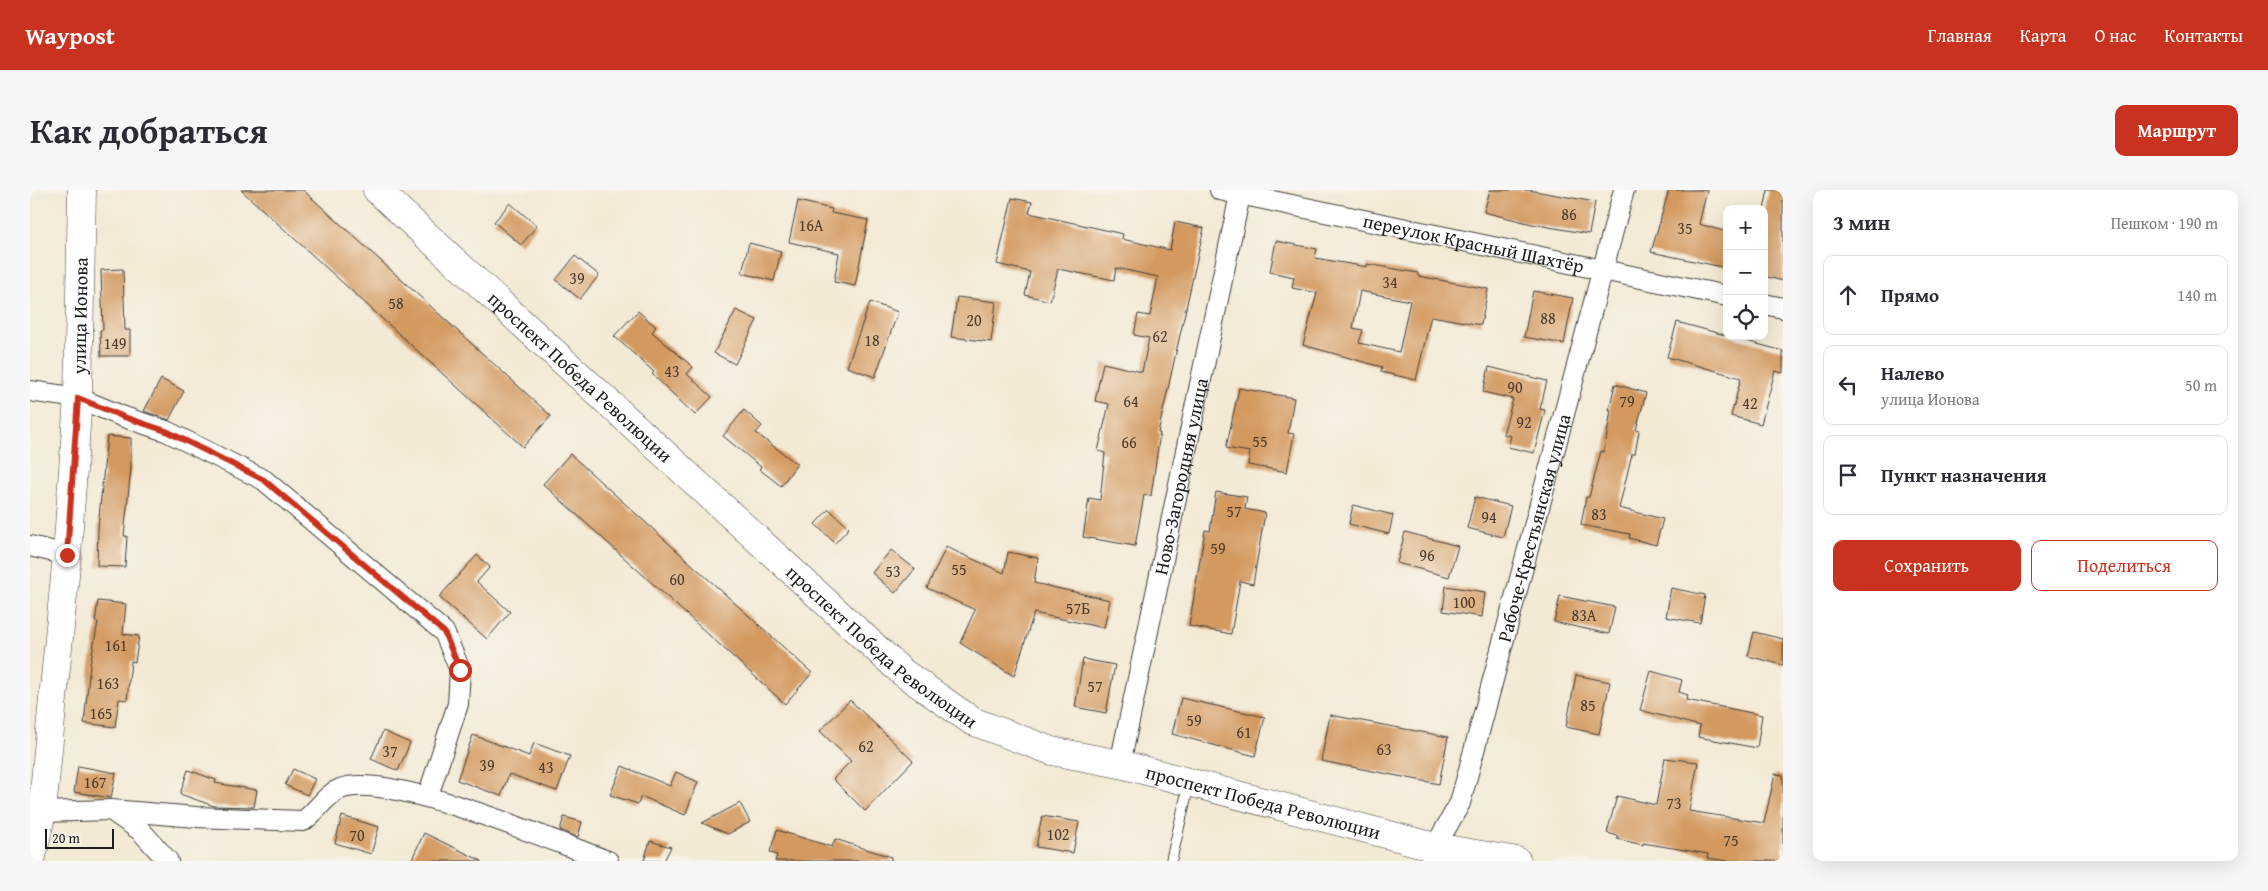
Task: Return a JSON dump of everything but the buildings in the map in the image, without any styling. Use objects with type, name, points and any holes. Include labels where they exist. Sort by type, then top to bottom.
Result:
[{"type":"main road","name":"улица Ионова","points":[[31,861],[42,812],[67,555],[78,398],[82,190]]},
{"type":"main road","name":"проспект Победа Революции","points":[[378,190],[902,672],[972,721],[1052,751],[1120,764],[1433,854],[1517,861]]},
{"type":"street","name":"переулок Красный Шахтёр","points":[[1220,190],[1241,192],[1723,295]]},
{"type":"street","name":"Рабоче-Крестьянская улица","points":[[1433,854],[1460,803],[1624,190]]},
{"type":"street","name":"Ново-Загородняя улица","points":[[1120,764],[1241,192]]},
{"type":"street","points":[[1768,305],[1783,308]]},
{"type":"street","points":[[30,391],[78,398],[124,417],[166,431],[264,480],[444,632],[460,670],[458,704],[428,796]]},
{"type":"street","points":[[30,546],[67,555]]},
{"type":"street","points":[[42,812],[111,810],[292,822],[303,821],[310,816],[322,802],[338,789],[357,784],[428,796],[608,861]]},
{"type":"street","points":[[111,810],[142,831],[168,861]]},
{"type":"lane","points":[[1171,861],[1190,783]]},
{"type":"route","points":[[67,555],[78,398],[124,417],[166,431],[264,480],[444,632],[460,670]]}]
